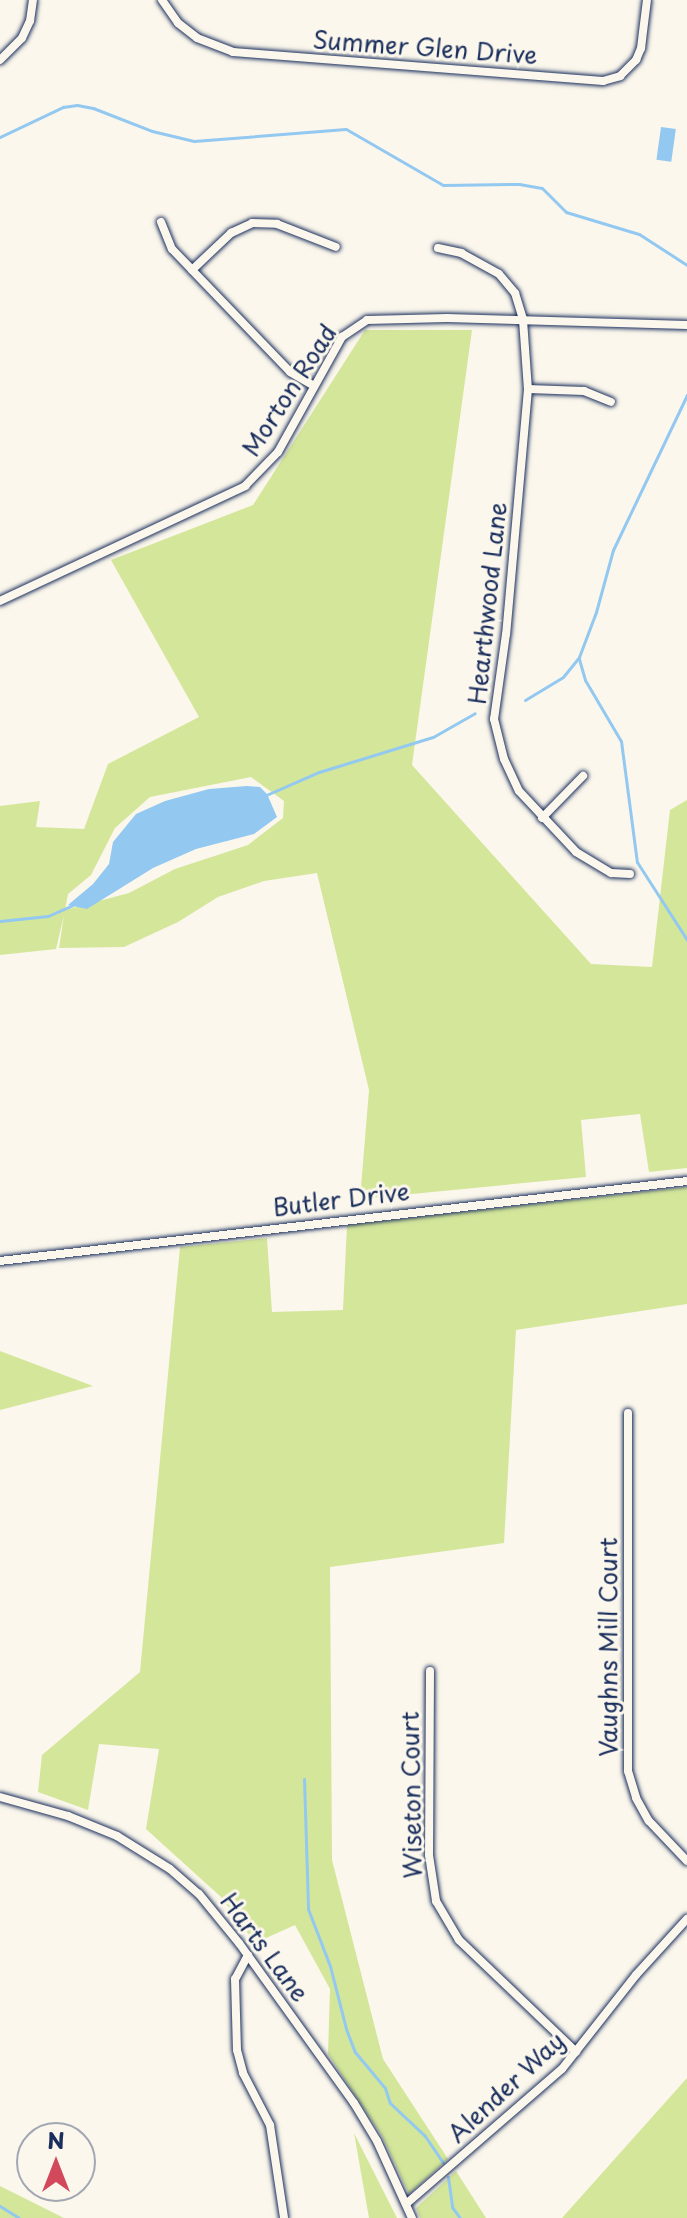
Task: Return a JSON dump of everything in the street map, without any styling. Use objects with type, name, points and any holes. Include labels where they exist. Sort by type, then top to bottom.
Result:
[{"type":"street","points":[[0,60],[22,38],[30,21],[33,0]]},
{"type":"street","name":"Summer Glen Drive","points":[[162,0],[172,17],[197,38],[233,52],[603,81],[620,76],[636,60],[641,48],[647,0]]},
{"type":"street","points":[[161,222],[172,249],[290,372],[314,386]]},
{"type":"street","points":[[192,270],[231,233],[252,223],[277,224],[336,247]]},
{"type":"street","name":"Hearthwood Lane","points":[[438,248],[461,253],[499,274],[515,293],[523,320],[528,389],[506,634],[494,719],[504,759],[519,791],[576,852],[599,868],[630,874]]},
{"type":"street","name":"Morton Road","points":[[0,601],[245,486],[278,452],[342,337],[367,320],[523,320],[687,325]]},
{"type":"street","points":[[528,389],[584,391],[611,402]]},
{"type":"street","points":[[542,818],[583,776]]},
{"type":"street","name":"Butler Drive","points":[[0,1261],[687,1181]]},
{"type":"street","name":"Vaughns Mill Court","points":[[628,1413],[628,1771],[636,1798],[649,1821],[687,1861]]},
{"type":"street","name":"Wiseton Court","points":[[430,1671],[429,1855],[436,1901],[459,1940],[576,2052]]},
{"type":"street","name":"Harts Lane","points":[[0,1797],[93,1825],[151,1856],[199,1894],[248,1955],[354,2103],[412,2218]]},
{"type":"street","name":"Alender Way","points":[[406,2204],[424,2192],[499,2120],[548,2083],[636,1975],[687,1919]]},
{"type":"street","points":[[248,1955],[235,1979],[237,2050],[243,2073],[270,2125],[284,2218]]},
{"type":"green space","points":[[365,330],[472,330],[412,765],[591,964],[652,967],[670,810],[687,800],[687,1168],[649,1172],[640,1114],[581,1120],[586,1177],[360,1199],[369,1090],[317,873],[264,881],[218,897],[178,922],[124,947],[59,948],[64,915],[56,949],[0,955],[0,806],[40,801],[36,827],[84,829],[108,764],[199,717],[111,560],[253,505]],"holes":[[[251,777],[284,801],[283,818],[248,845],[175,869],[129,893],[65,910],[68,894],[91,875],[115,828],[150,797]]]},
{"type":"green space","points":[[687,1187],[687,1304],[516,1330],[504,1543],[330,1567],[332,1860],[383,2059],[448,2159],[409,2194],[382,2136],[328,2054],[330,1989],[295,1925],[255,1943],[221,1897],[146,1829],[159,1749],[99,1744],[88,1810],[38,1792],[42,1755],[140,1672],[180,1247],[267,1238],[272,1312],[343,1310],[347,1225]]},
{"type":"green space","points":[[0,1351],[93,1386],[0,1410]]},
{"type":"green space","points":[[687,2078],[687,2218],[562,2218]]},
{"type":"green space","points":[[354,2133],[397,2218],[369,2218]]},
{"type":"green space","points":[[456,2171],[486,2218],[420,2218],[416,2208]]},
{"type":"green space","points":[[0,2186],[16,2194],[16,2202],[32,2202],[64,2218],[0,2218]]},
{"type":"water","points":[[661,127],[676,129],[671,162],[656,160]]},
{"type":"water","points":[[260,787],[267,794],[277,817],[254,834],[196,849],[153,868],[87,909],[68,905],[93,884],[109,864],[113,842],[136,814],[165,801],[209,789]]},
{"type":"waterway","points":[[0,137],[63,107],[77,105],[93,108],[152,131],[194,141],[346,129],[443,185],[519,184],[542,188],[566,212],[639,234],[687,265]]},
{"type":"waterway","points":[[525,700],[563,677],[579,657],[596,612],[613,550],[687,395]]},
{"type":"waterway","points":[[579,659],[585,680],[621,741],[637,862],[687,940]]},
{"type":"waterway","points":[[264,796],[319,772],[433,737],[475,713]]},
{"type":"waterway","points":[[0,921],[48,916],[73,905]]},
{"type":"waterway","points":[[304,1779],[308,1909],[330,1966],[346,2029],[355,2052],[385,2088],[390,2103],[425,2136],[443,2163]]},
{"type":"waterway","points":[[448,2177],[452,2207],[460,2218]]},
{"type":"waterway","points":[[0,2206],[19,2218]]}]
